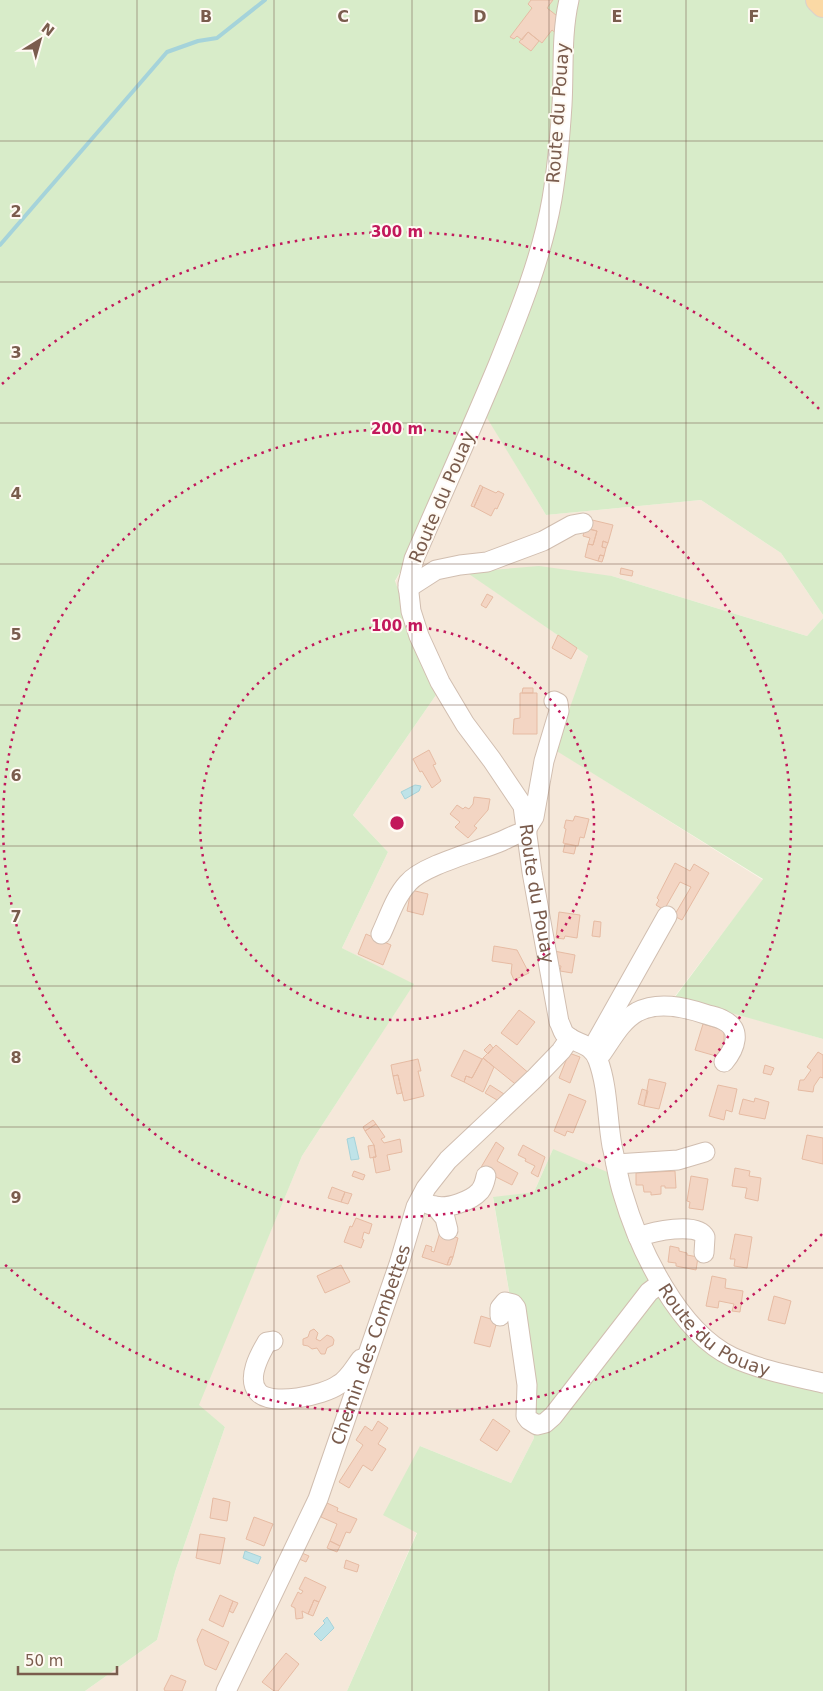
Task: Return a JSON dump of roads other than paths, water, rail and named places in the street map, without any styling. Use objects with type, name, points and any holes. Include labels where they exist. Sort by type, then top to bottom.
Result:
[{"type":"main road","points":[[818,0],[823,5]]},
{"type":"street","name":"Route du Pouay","points":[[569,0],[563,40],[562,105],[557,164],[552,201],[536,261],[514,326],[414,559],[408,588],[411,611],[419,636],[440,682],[465,724],[523,806],[532,872],[559,1022],[564,1032],[570,1038]]},
{"type":"street","points":[[408,588],[436,570],[487,562],[543,541],[577,523],[583,523]]},
{"type":"street","points":[[381,934],[401,891],[414,876],[504,841],[527,828],[530,824],[534,817],[544,761],[559,711],[558,703],[554,701]]},
{"type":"street","points":[[594,1053],[667,916]]},
{"type":"street","points":[[570,1038],[582,1042],[594,1053],[602,1053],[626,1020],[638,1012],[652,1006],[690,1009],[723,1019],[731,1025],[736,1034],[736,1041],[724,1062]]},
{"type":"street","name":"Chemin des Combettes","points":[[226,1691],[318,1499],[399,1264],[416,1207],[428,1203],[431,1182],[448,1160],[534,1079],[561,1051],[570,1038]]},
{"type":"street","name":"Route du Pouay","points":[[594,1053],[602,1073],[608,1127],[622,1193],[638,1236],[662,1283],[696,1329],[714,1346],[732,1357],[771,1370],[823,1383]]},
{"type":"street","points":[[616,1164],[678,1160],[705,1152]]},
{"type":"street","points":[[428,1203],[455,1204],[476,1194],[483,1186],[486,1176]]},
{"type":"street","points":[[428,1203],[445,1218],[448,1230]]},
{"type":"street","points":[[638,1236],[658,1231],[693,1228],[700,1230],[706,1237],[704,1253]]},
{"type":"street","points":[[500,1316],[500,1308],[506,1302],[513,1304],[516,1308],[527,1385],[526,1416],[537,1426],[553,1416],[649,1292],[662,1283]]},
{"type":"street","points":[[273,1341],[268,1342],[264,1347],[254,1369],[256,1391],[271,1397],[299,1398],[339,1385],[364,1354],[368,1353]]},
{"type":"water","points":[[415,785],[421,786],[419,791],[405,799],[401,792]]},
{"type":"water","points":[[354,1137],[359,1159],[351,1160],[347,1139]]},
{"type":"water","points":[[245,1551],[261,1557],[258,1564],[243,1558]]},
{"type":"water","points":[[327,1617],[334,1628],[321,1641],[314,1634],[325,1623],[323,1621]]},
{"type":"waterway","points":[[0,245],[167,52],[198,41],[217,38],[265,0]]}]
